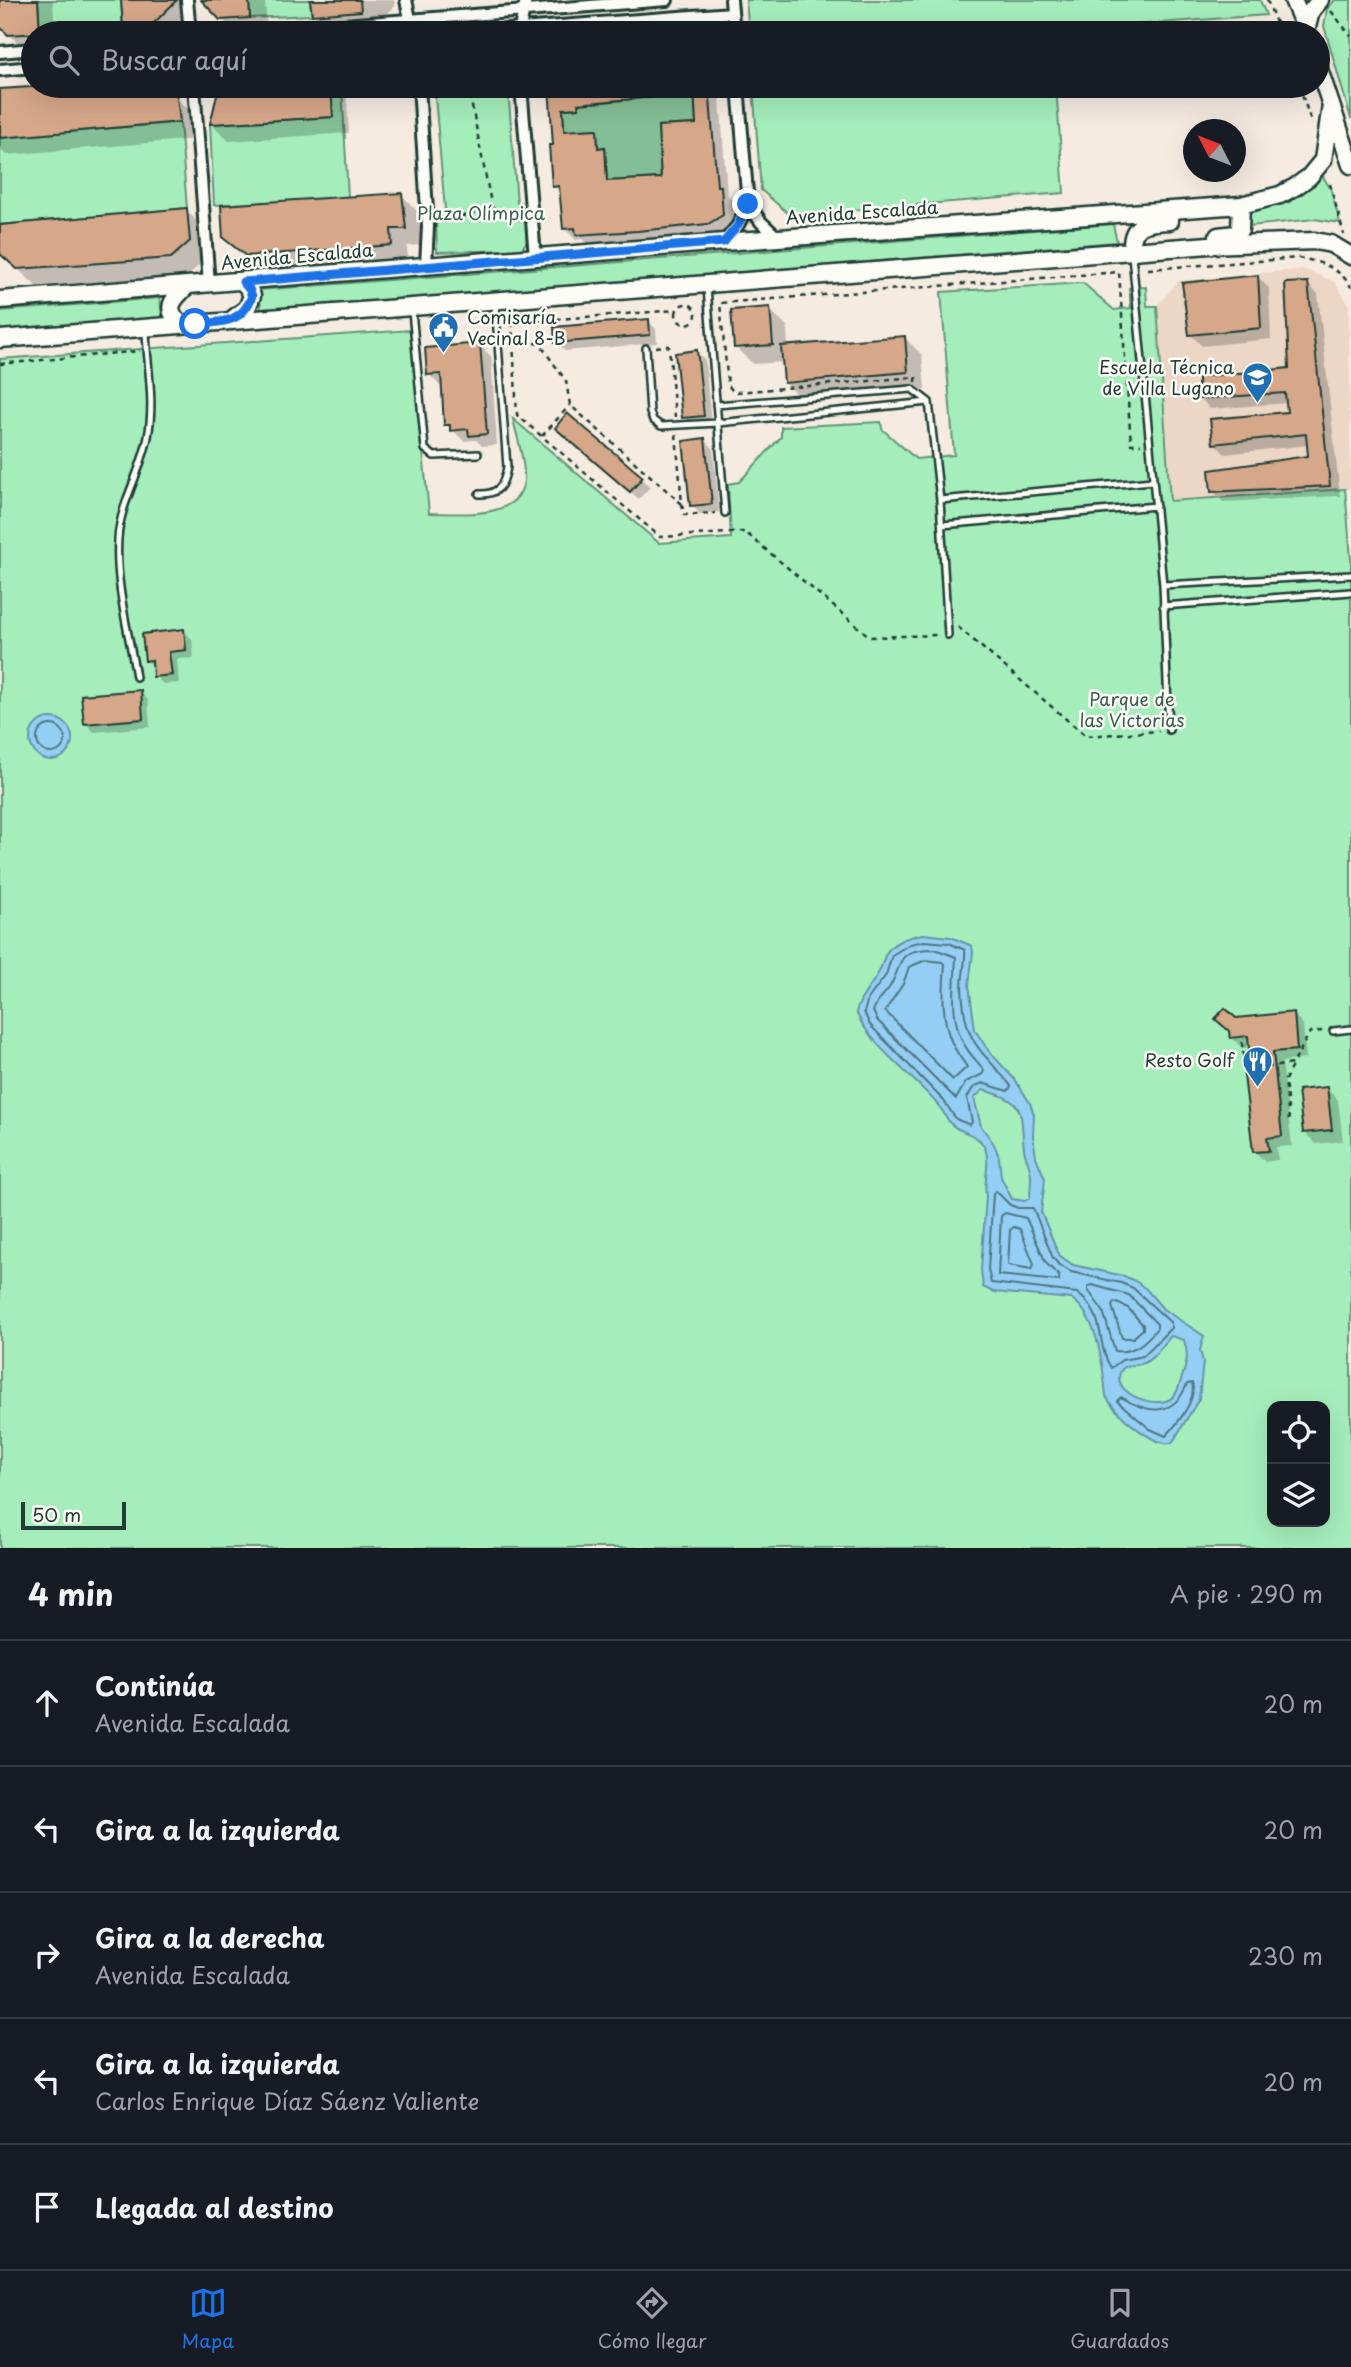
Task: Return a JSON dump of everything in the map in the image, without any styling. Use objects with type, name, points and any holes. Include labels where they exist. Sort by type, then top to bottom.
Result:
[{"type":"main road","points":[[1295,0],[1302,21]]},
{"type":"main road","points":[[1309,21],[1311,11],[1325,5]]},
{"type":"main road","points":[[1329,98],[1351,165]]},
{"type":"main road","name":"Avenida Escalada","points":[[0,300],[724,242],[1233,205],[1280,195],[1309,177],[1323,160],[1331,105]]},
{"type":"main road","points":[[1132,251],[1133,232],[1143,224],[1207,218],[1233,205],[1242,224],[1236,234],[1175,239],[1159,249]]},
{"type":"main road","points":[[0,340],[1300,240],[1331,244],[1351,256]]},
{"type":"main road","points":[[230,321],[247,307],[252,296],[243,282]]},
{"type":"main road","points":[[182,325],[170,311],[177,295],[187,286]]},
{"type":"street","points":[[187,0],[189,21]]},
{"type":"street","points":[[406,0],[412,20]]},
{"type":"street","points":[[399,21],[524,6],[667,0]]},
{"type":"street","points":[[731,0],[733,21]]},
{"type":"street","points":[[638,21],[732,13]]},
{"type":"street","points":[[0,52],[21,50]]},
{"type":"street","points":[[0,70],[21,68]]},
{"type":"street","points":[[195,98],[209,284]]},
{"type":"street","points":[[420,98],[428,226],[426,265]]},
{"type":"street","points":[[523,98],[535,257]]},
{"type":"street","points":[[724,242],[738,225],[748,204],[739,98]]},
{"type":"street","points":[[748,204],[761,222],[778,238]]},
{"type":"lane","points":[[1132,251],[1163,585],[1170,730]]},
{"type":"lane","points":[[706,284],[725,513]]},
{"type":"lane","points":[[479,494],[491,494],[497,490],[505,480],[507,467],[495,301]]},
{"type":"lane","points":[[411,307],[425,449],[434,456],[478,454]]},
{"type":"lane","points":[[136,677],[118,567],[118,541],[121,514],[147,440],[151,414],[151,376],[145,328]]},
{"type":"lane","points":[[646,348],[650,413],[653,420],[661,426],[929,402]]},
{"type":"lane","points":[[716,405],[912,389],[929,402],[942,524],[948,635]]},
{"type":"lane","points":[[940,500],[1153,481]]},
{"type":"lane","points":[[942,524],[1156,506]]},
{"type":"lane","points":[[1163,585],[1351,575]]},
{"type":"lane","points":[[1164,606],[1351,592]]},
{"type":"lane","points":[[1333,1031],[1351,1029]]},
{"type":"path","points":[[1267,0],[1275,21]]},
{"type":"path","points":[[1325,5],[1351,36]]},
{"type":"path","points":[[470,98],[492,208]]},
{"type":"path","points":[[1303,98],[1314,132]]},
{"type":"path","points":[[1330,184],[1345,237]]},
{"type":"path","points":[[428,226],[492,208],[534,225]]},
{"type":"path","points":[[1148,269],[1299,258],[1317,261],[1336,269],[1351,287]]},
{"type":"path","points":[[917,392],[916,377],[737,392],[732,390],[728,385],[720,303],[1119,272],[1131,444],[1150,444]]},
{"type":"path","points":[[497,323],[677,310],[685,304],[694,308],[695,318],[687,324],[682,323],[678,320],[677,310]]},
{"type":"path","points":[[512,322],[517,415],[660,537],[745,531],[870,637],[948,635]]},
{"type":"path","points":[[513,344],[537,343],[542,347],[566,381],[570,405],[682,504]]},
{"type":"path","points":[[646,348],[669,346],[684,515],[725,513]]},
{"type":"path","points":[[0,364],[146,351]]},
{"type":"path","points":[[542,436],[570,405]]},
{"type":"path","points":[[947,618],[1086,736],[1170,730]]},
{"type":"path","points":[[1289,1120],[1285,1080],[1310,1032],[1333,1031]]},
{"type":"path","points":[[1242,1042],[1245,1070],[1293,1065]]},
{"type":"shaded area","name":"Escuela Técnica de Villa Lugano","points":[[1304,269],[1335,282],[1349,305],[1351,489],[1170,501],[1157,306],[1178,281]]},
{"type":"green space","points":[[38,0],[121,0],[123,21],[39,21]]},
{"type":"green space","points":[[249,0],[310,0],[312,15],[250,18]]},
{"type":"green space","points":[[746,0],[1260,0],[1266,15],[1186,21],[748,21]]},
{"type":"green space","points":[[1335,0],[1351,0],[1351,119],[1330,47],[1330,21],[1325,21],[1327,9]]},
{"type":"green space","points":[[332,98],[343,98],[348,198],[214,205],[210,124],[333,117]]},
{"type":"green space","name":"Plaza Olímpica","points":[[435,98],[509,98],[517,203],[525,208],[527,241],[521,250],[437,252],[436,218],[445,209]]},
{"type":"green space","points":[[579,98],[593,98],[594,103],[642,98],[695,98],[696,124],[658,126],[661,178],[607,181],[605,148],[598,148],[597,129],[578,130],[578,145],[565,146],[563,109],[579,108]]},
{"type":"green space","points":[[754,98],[1057,98],[1064,193],[790,215],[761,190]]},
{"type":"green space","points":[[180,122],[187,208],[0,225],[0,138]]},
{"type":"green space","points":[[1322,175],[1331,190],[1340,223],[1314,219],[1250,226],[1247,208],[1290,202]]},
{"type":"green space","points":[[1113,224],[1117,242],[261,311],[259,290]]},
{"type":"green space","name":"Parque de las Victorias","points":[[1083,283],[1114,310],[1131,308],[1129,288],[1146,287],[1147,306],[1157,306],[1170,501],[1345,489],[1351,559],[1351,1548],[0,1548],[0,359],[411,330],[429,513],[490,511],[515,500],[522,488],[524,472],[513,419],[659,543],[731,538],[728,484],[739,482],[781,437],[781,427],[881,422],[882,429],[916,459],[954,455],[941,292]]},
{"type":"green space","points":[[160,298],[162,318],[0,331],[0,311]]},
{"type":"water","points":[[51,718],[66,724],[72,739],[66,754],[51,760],[36,754],[30,739],[36,724]]},
{"type":"water","points":[[923,934],[951,937],[972,946],[969,985],[975,1030],[1030,1103],[1034,1115],[1036,1157],[1045,1179],[1041,1212],[1059,1255],[1073,1265],[1124,1276],[1137,1282],[1163,1309],[1204,1336],[1200,1350],[1203,1362],[1199,1399],[1172,1443],[1155,1440],[1145,1434],[1110,1403],[1106,1396],[1098,1343],[1088,1318],[1072,1299],[993,1292],[983,1287],[981,1270],[986,1196],[985,1148],[974,1136],[950,1123],[940,1107],[872,1037],[856,1012],[888,951],[901,940]],"holes":[[[983,1090],[1007,1099],[1018,1109],[1031,1176],[1030,1198],[1025,1201],[1012,1199],[1001,1177],[999,1157],[994,1144],[981,1126],[974,1098]],[[1171,1336],[1184,1340],[1187,1354],[1175,1395],[1166,1401],[1158,1402],[1130,1394],[1119,1381],[1122,1370],[1127,1366],[1148,1361]]]},
{"type":"building","points":[[0,0],[38,0],[39,21],[21,21],[21,34],[8,35],[0,27]]},
{"type":"building","points":[[121,0],[177,0],[156,21],[123,21]]},
{"type":"building","points":[[201,0],[249,0],[250,18],[220,20]]},
{"type":"building","points":[[310,0],[360,0],[361,11],[312,15]]},
{"type":"building","points":[[21,88],[21,98],[177,98],[180,122],[0,138],[0,89]]},
{"type":"building","points":[[216,98],[332,98],[333,117],[210,124]]},
{"type":"building","points":[[550,98],[643,98],[578,104],[579,108],[563,109],[564,131],[597,129],[598,148],[605,147],[607,181],[661,178],[658,126],[696,124],[695,98],[710,98],[717,186],[721,186],[723,215],[708,224],[576,235],[575,228],[563,229],[559,186],[552,187],[549,145],[553,145]]},
{"type":"building","points":[[402,193],[406,229],[391,229],[392,245],[246,256],[223,238],[221,205]]},
{"type":"building","points":[[187,208],[190,241],[171,258],[17,269],[0,254],[0,225]]},
{"type":"building","points":[[1258,275],[1261,328],[1189,335],[1182,283]]},
{"type":"building","points":[[1308,282],[1330,486],[1211,492],[1209,470],[1308,456],[1306,434],[1213,444],[1210,419],[1287,412],[1285,393],[1198,399],[1198,377],[1289,368],[1285,283]]},
{"type":"building","points":[[770,307],[773,345],[734,348],[731,310]]},
{"type":"building","points":[[649,319],[650,335],[555,343],[554,327]]},
{"type":"building","points":[[905,336],[908,372],[784,383],[781,346]]},
{"type":"building","points":[[480,343],[487,434],[469,436],[468,429],[450,431],[450,425],[444,425],[441,374],[427,375],[425,348]]},
{"type":"building","points":[[697,350],[704,416],[682,418],[675,353]]},
{"type":"building","points":[[567,413],[643,477],[630,492],[555,428]]},
{"type":"building","points":[[705,438],[712,504],[690,506],[683,441]]},
{"type":"building","points":[[184,629],[186,650],[169,652],[172,675],[153,677],[152,660],[145,661],[142,634]]},
{"type":"building","points":[[141,690],[143,719],[84,724],[81,695]]},
{"type":"building","points":[[1225,1008],[1236,1018],[1294,1012],[1297,1050],[1273,1052],[1282,1136],[1267,1138],[1269,1151],[1253,1152],[1244,1075],[1251,1074],[1248,1036],[1230,1038],[1229,1031],[1215,1019]]},
{"type":"building","points":[[1327,1087],[1332,1130],[1303,1133],[1298,1090]]},
{"type":"place","name":"Comisaría Vecinal 8-B","points":[[444,355]]},
{"type":"place","name":"Escuela Técnica de Villa Lugano","points":[[1257,405]]},
{"type":"place","name":"Resto Golf","points":[[1257,1088]]},
{"type":"route","points":[[195,324],[230,321],[242,313],[252,296],[243,282],[724,242],[738,225],[748,204]]}]
